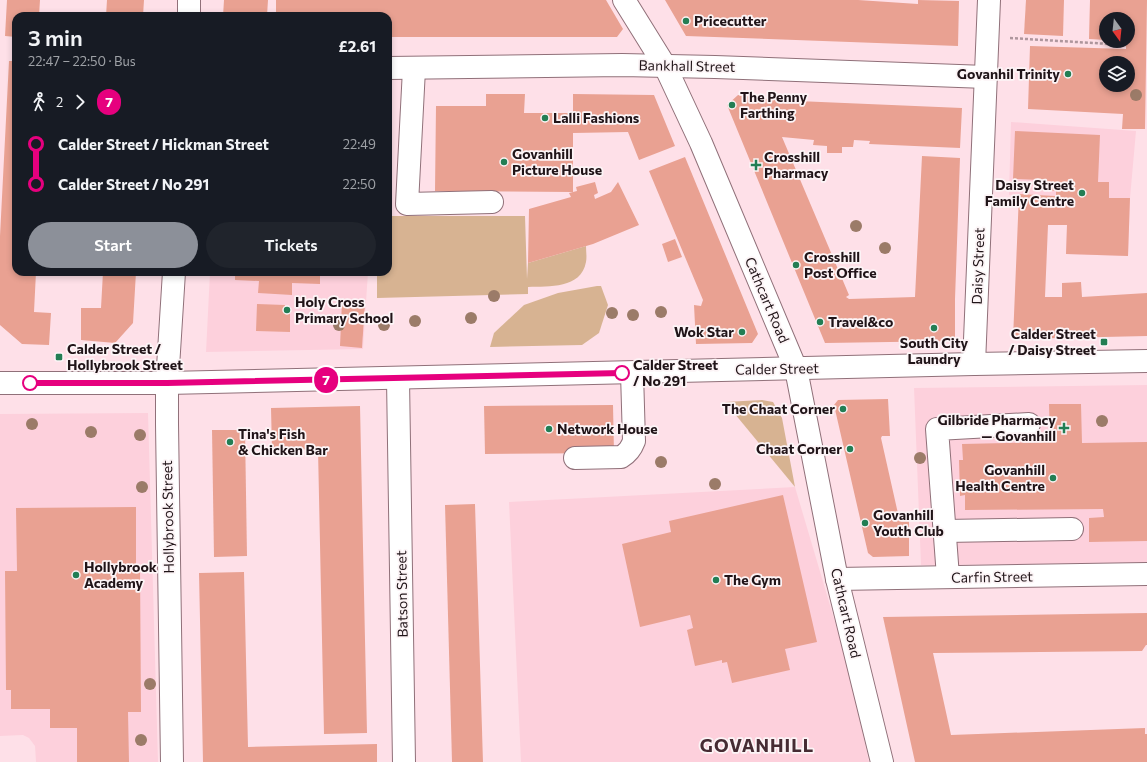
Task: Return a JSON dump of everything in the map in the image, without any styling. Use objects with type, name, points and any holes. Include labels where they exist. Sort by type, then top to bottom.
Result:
[{"type":"street","points":[[188,12],[189,0]]},
{"type":"street","name":"Cathcart Road","points":[[624,0],[665,66],[701,143],[796,369],[837,580],[882,762]]},
{"type":"street","name":"Daisy Street","points":[[974,364],[989,0]]},
{"type":"street","name":"Bankhall Street","points":[[392,68],[622,65],[986,77]]},
{"type":"street","points":[[414,69],[407,204],[492,202]]},
{"type":"street","name":"Hollybrook Street","points":[[172,762],[167,383],[174,276]]},
{"type":"street","name":"Calder Street","points":[[0,383],[167,383],[398,379],[1147,361]]},
{"type":"street","points":[[575,458],[621,457],[631,448],[634,442],[632,373]]},
{"type":"street","name":"Batson Street","points":[[398,379],[400,426],[404,762]]},
{"type":"street","points":[[948,577],[937,429],[1029,424]]},
{"type":"street","points":[[945,531],[1072,529]]},
{"type":"street","name":"Carfin Street","points":[[837,580],[1147,574]]},
{"type":"path","points":[[987,39],[1006,38],[1099,43]]},
{"type":"shaded area","name":"Daisy Street Family Centre","points":[[1011,122],[1136,131],[1130,198],[1128,256],[1066,254],[1067,225],[1058,225],[1059,196],[1009,195]]},
{"type":"shaded area","points":[[392,216],[525,216],[527,279],[528,263],[586,246],[586,262],[583,271],[578,277],[571,282],[554,286],[528,287],[528,294],[377,298],[377,276],[392,276]]},
{"type":"shaded area","name":"Holy Cross Primary School","points":[[210,276],[368,276],[363,349],[206,352]]},
{"type":"shaded area","points":[[601,286],[608,305],[599,333],[582,345],[490,347],[494,333],[524,305],[558,293]]},
{"type":"shaded area","points":[[1147,385],[1147,563],[921,565],[914,388]]},
{"type":"shaded area","points":[[762,400],[773,402],[782,418],[795,487],[725,402]]},
{"type":"shaded area","name":"Hollybrook Academy","points":[[148,413],[158,762],[36,762],[35,746],[29,738],[23,735],[0,736],[0,414]]},
{"type":"shaded area","points":[[795,487],[848,666],[869,762],[521,762],[509,502]]},
{"type":"building","points":[[7,0],[40,0],[39,12],[12,12],[12,37],[5,36]]},
{"type":"building","points":[[107,0],[144,0],[143,12],[106,12]]},
{"type":"building","points":[[224,0],[268,0],[267,12],[223,12]]},
{"type":"building","points":[[276,0],[606,0],[623,29],[617,37],[392,37],[392,12],[276,12]]},
{"type":"building","points":[[665,0],[858,0],[918,4],[918,0],[959,1],[958,46],[686,36]]},
{"type":"building","points":[[1026,0],[1064,0],[1063,36],[1024,34]]},
{"type":"building","name":"Govanhil Trinity","points":[[1090,0],[1147,0],[1145,129],[1122,129],[1123,114],[1028,109],[1030,46],[1135,48],[1135,12],[1099,12],[1099,40],[1089,39]]},
{"type":"building","points":[[9,61],[12,61],[12,276],[36,276],[34,312],[51,313],[49,345],[22,344],[0,325],[0,236]]},
{"type":"building","name":"Govanhill Picture House","points":[[486,94],[525,94],[524,113],[573,113],[573,94],[654,95],[675,146],[639,160],[628,132],[573,133],[573,192],[435,191],[436,106],[486,106]]},
{"type":"building","points":[[738,95],[774,100],[962,108],[960,148],[869,144],[870,141],[854,140],[853,147],[842,147],[842,153],[827,153],[827,146],[813,145],[814,140],[782,137],[849,295],[846,297],[849,299],[915,297],[922,156],[960,158],[955,341],[825,343],[727,105]]},
{"type":"building","points":[[1015,131],[1100,135],[1098,182],[1109,182],[1109,198],[1130,198],[1128,256],[1066,254],[1067,225],[1048,225],[1045,297],[1062,297],[1062,283],[1081,282],[1082,297],[1147,293],[1147,336],[1013,339],[1019,194],[1056,196],[1056,191],[1039,190],[1040,180],[1013,179]]},
{"type":"building","points":[[685,157],[758,334],[752,343],[696,344],[694,305],[701,306],[703,300],[649,171]]},
{"type":"building","points":[[595,182],[598,193],[594,195],[595,199],[611,192],[618,182],[639,225],[593,244],[528,263],[529,209],[571,197],[569,193],[577,191],[576,187]]},
{"type":"building","points":[[675,239],[682,257],[668,262],[662,244]]},
{"type":"building","points":[[103,276],[136,276],[133,323],[115,343],[81,340],[81,308],[101,308]]},
{"type":"building","points":[[235,276],[320,276],[320,284],[292,283],[292,295],[258,293],[259,281],[235,280]]},
{"type":"building","points":[[342,301],[365,302],[362,348],[340,346]]},
{"type":"building","points":[[257,304],[285,305],[285,314],[290,314],[290,332],[256,331]]},
{"type":"building","points":[[888,399],[890,436],[882,436],[881,438],[899,518],[901,520],[909,520],[909,556],[873,557],[868,553],[834,405],[838,400]]},
{"type":"building","name":"Govanhill Health Centre","points":[[1049,404],[1081,404],[1082,443],[1147,442],[1147,541],[1089,542],[1089,518],[1104,517],[1103,509],[965,510],[965,495],[960,496],[959,460],[963,460],[962,444],[1050,442]]},
{"type":"building","name":"Network House","points":[[613,405],[614,453],[485,454],[484,406]]},
{"type":"building","points":[[360,406],[367,733],[324,734],[318,449],[272,450],[271,408]]},
{"type":"building","points":[[212,430],[245,430],[247,556],[214,557]]},
{"type":"building","name":"The Gym","points":[[783,495],[817,642],[785,649],[790,670],[732,683],[727,662],[722,663],[722,660],[695,666],[687,630],[693,628],[690,615],[640,627],[622,544],[671,532],[669,521]]},
{"type":"building","points":[[475,504],[483,762],[452,762],[445,505]]},
{"type":"building","points":[[136,507],[136,568],[140,568],[141,712],[128,712],[129,762],[77,762],[77,728],[50,728],[50,709],[11,709],[11,690],[6,690],[5,571],[17,571],[16,508]]},
{"type":"building","points":[[244,572],[248,747],[377,744],[377,762],[203,762],[199,573]]},
{"type":"building","points":[[1147,613],[1147,645],[1142,651],[933,653],[951,735],[1145,728],[1145,734],[1147,734],[1147,762],[915,762],[883,617]]},
{"type":"bus line","name":"7","points":[[30,383],[167,383],[622,373]]},
{"type":"place","name":"Pricecutter","points":[[686,21]]},
{"type":"place","name":"Govanhil Trinity","points":[[1068,74]]},
{"type":"place","name":"The Penny Farthing","points":[[732,105]]},
{"type":"place","name":"Lalli Fashions","points":[[545,118]]},
{"type":"place","name":"Govanhill Picture House","points":[[504,162]]},
{"type":"place","name":"Crosshill Pharmacy","points":[[756,165]]},
{"type":"place","name":"Daisy Street Family Centre","points":[[1082,193]]},
{"type":"place","name":"Crosshill Post Office","points":[[796,265]]},
{"type":"place","name":"Holy Cross Primary School","points":[[287,310]]},
{"type":"place","name":"Travel&co","points":[[820,322]]},
{"type":"place","name":"South City Laundry","points":[[934,328]]},
{"type":"place","name":"Wok Star","points":[[742,332]]},
{"type":"place","name":"Calder Street / Daisy Street","points":[[1104,342]]},
{"type":"place","name":"Calder Street / Hollybrook Street","points":[[59,357]]},
{"type":"place","name":"Calder Street / No 291","points":[[622,373]]},
{"type":"place","name":"The Chaat Corner","points":[[843,409]]},
{"type":"place","name":"Gilbride Pharmacy — Govanhill","points":[[1064,428]]},
{"type":"place","name":"Network House","points":[[549,429]]},
{"type":"place","name":"Tina's Fish & Chicken Bar","points":[[230,442]]},
{"type":"place","name":"Chaat Corner","points":[[850,449]]},
{"type":"place","name":"Govanhill Health Centre","points":[[1053,478]]},
{"type":"place","name":"Govanhill Youth Club","points":[[865,523]]},
{"type":"place","name":"Hollybrook Academy","points":[[76,575]]},
{"type":"place","name":"The Gym","points":[[716,580]]},
{"type":"district","name":"GOVANHILL","points":[[757,746]]}]
